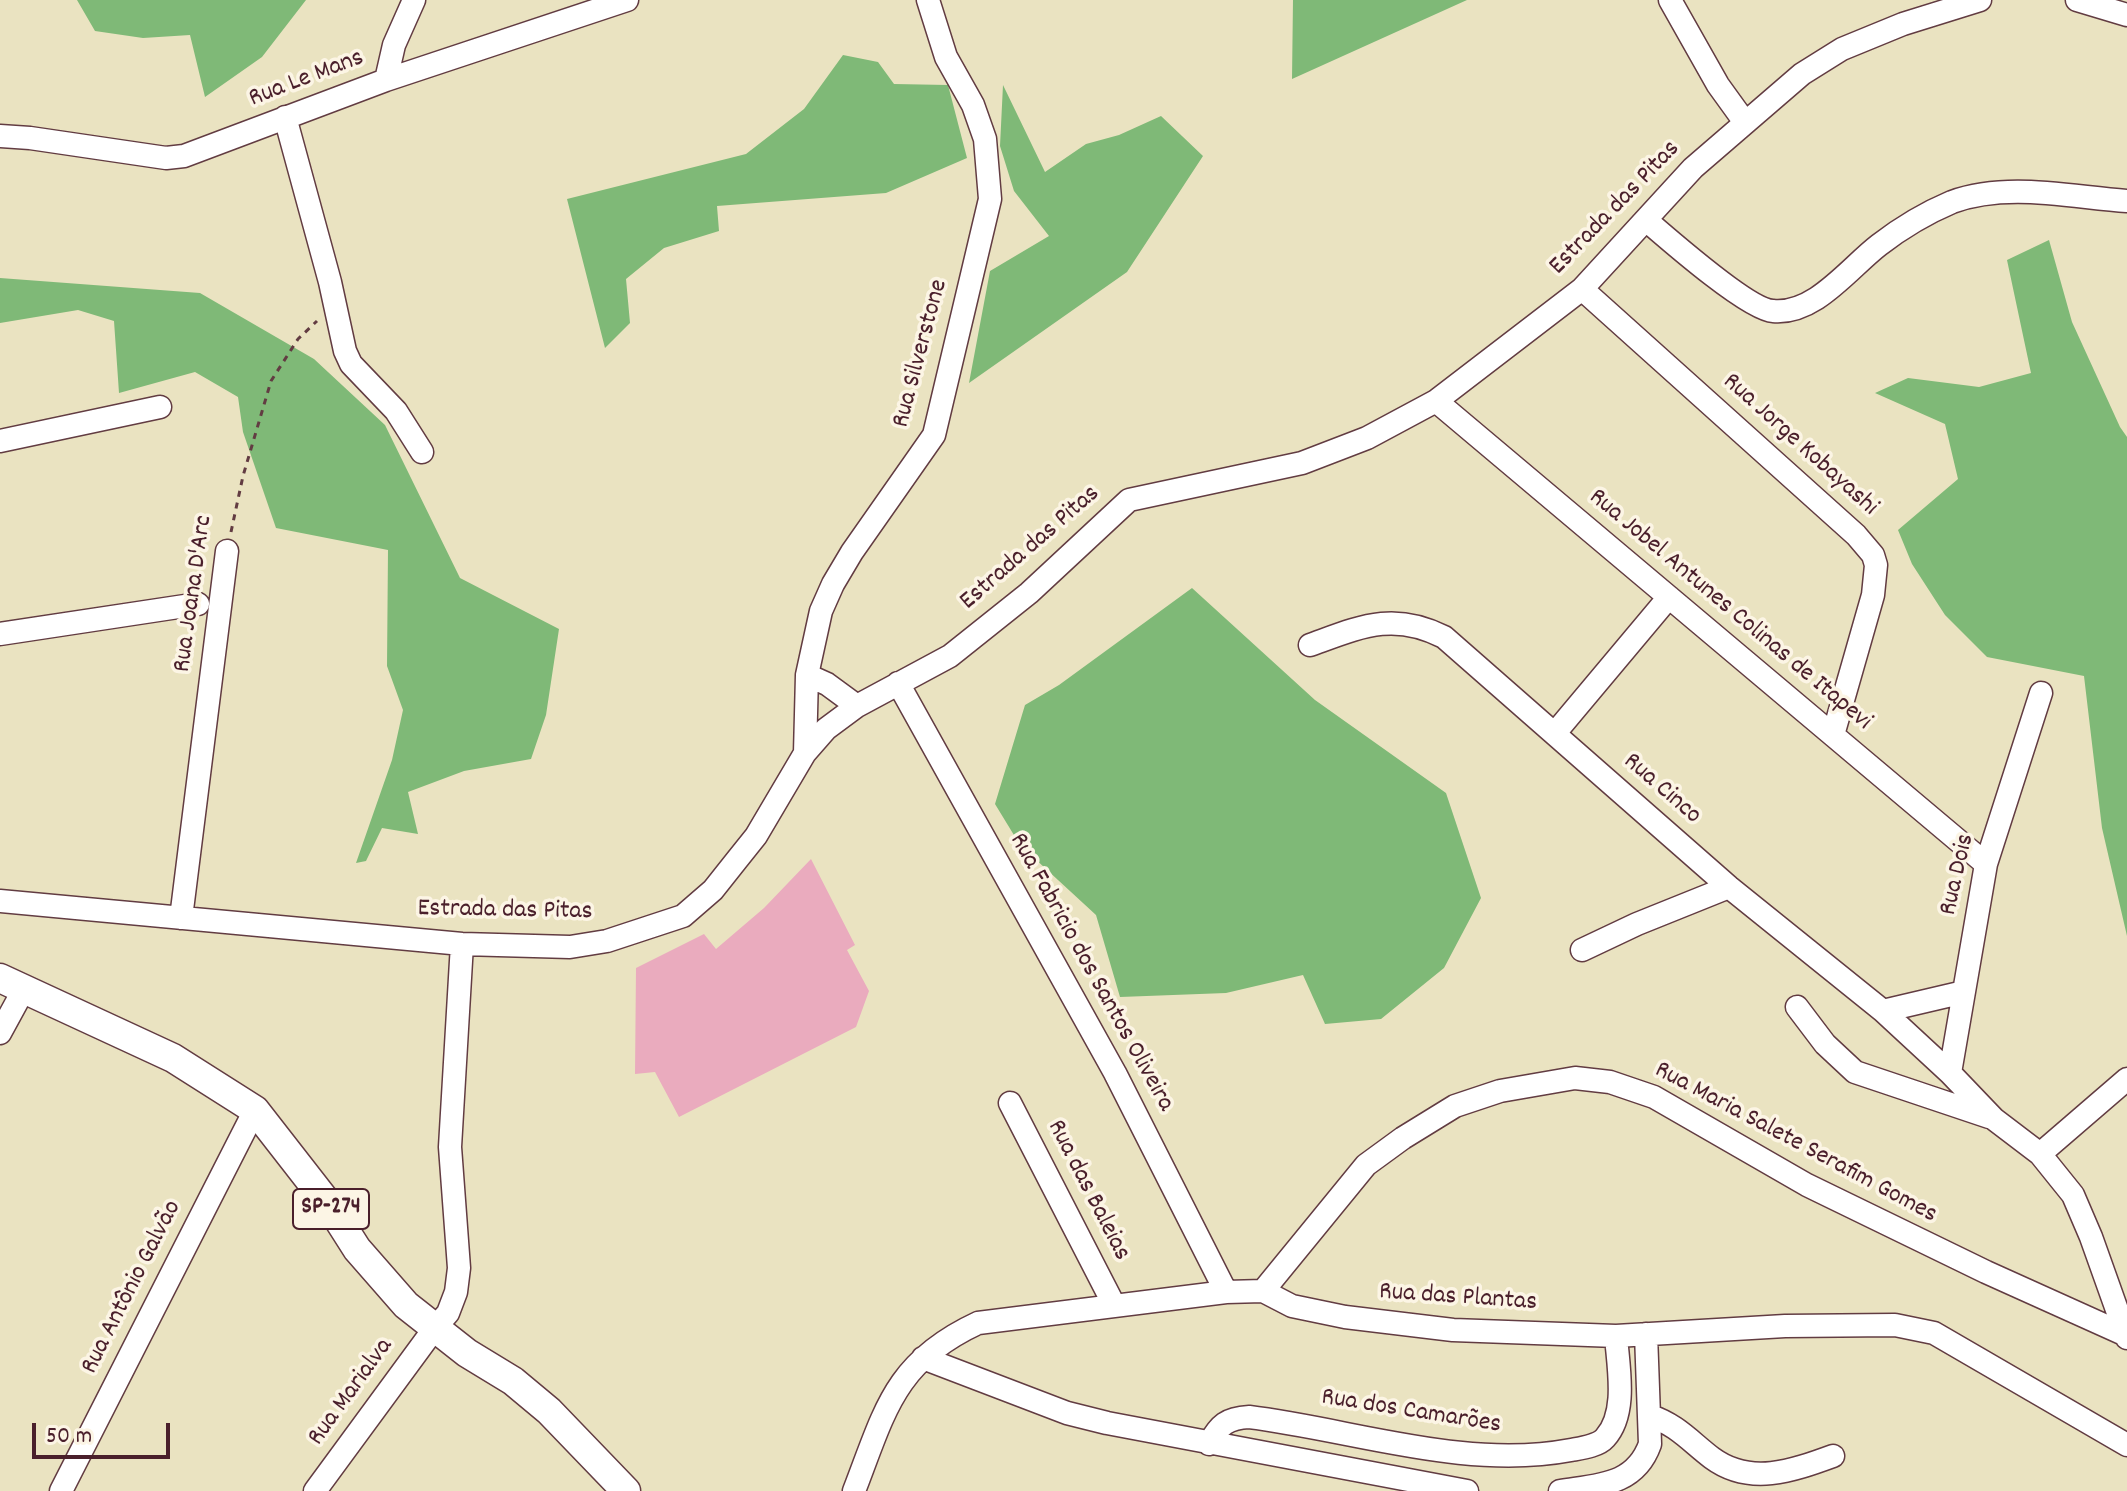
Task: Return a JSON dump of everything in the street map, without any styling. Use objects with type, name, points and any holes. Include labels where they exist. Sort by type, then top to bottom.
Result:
[{"type":"main road","name":"SP-274","points":[[12,984],[173,1058],[255,1110],[329,1205],[357,1249],[406,1305],[434,1329],[513,1381],[549,1411],[626,1491]]},
{"type":"street","points":[[386,80],[394,45],[414,0]]},
{"type":"street","name":"Rua Le Mans","points":[[0,136],[166,158],[199,152],[386,80],[627,0]]},
{"type":"street","name":"Rua Silverstone","points":[[805,753],[807,675],[821,611],[833,584],[934,435],[990,199],[985,139],[973,105],[946,57],[928,0]]},
{"type":"street","points":[[1670,0],[1718,85],[1744,121]]},
{"type":"street","name":"Estrada das Pitas","points":[[181,918],[462,944],[570,947],[607,941],[683,916],[713,890],[756,836],[805,753],[826,729],[857,706],[962,647],[1029,593],[1129,500],[1302,463],[1367,438],[1436,401],[1582,289],[1693,168],[1802,74],[1842,49],[1903,24],[1980,0]]},
{"type":"street","points":[[2077,0],[2127,15]]},
{"type":"street","points":[[285,117],[345,351],[351,364],[396,411],[422,452]]},
{"type":"street","points":[[1646,220],[1756,306],[1771,312],[1800,307],[1912,222],[1952,202],[2005,191],[2127,201]]},
{"type":"street","name":"Rua Jorge Kobayashi","points":[[1582,289],[1856,535],[1873,555],[1876,565],[1873,595],[1833,735]]},
{"type":"street","name":"Rua Jobel Antunes Colinas de Itapevi","points":[[1436,401],[1986,864]]},
{"type":"street","points":[[0,441],[160,407]]},
{"type":"street","name":"Rua Joana D'Arc","points":[[181,918],[227,551]]},
{"type":"street","points":[[1555,733],[1669,597]]},
{"type":"street","points":[[0,634],[198,604]]},
{"type":"street","name":"Rua Cinco","points":[[1310,645],[1359,627],[1397,621],[1423,626],[1444,637],[1729,887],[1883,1011],[1994,1119]]},
{"type":"street","points":[[807,675],[827,684],[857,706]]},
{"type":"street","name":"Rua Fabricio dos Santos Oliveira","points":[[898,683],[1115,1073],[1226,1292]]},
{"type":"street","name":"Rua Dois","points":[[1950,1073],[1986,864],[2041,693]]},
{"type":"street","points":[[1582,950],[1729,887]]},
{"type":"street","points":[[0,901],[181,918]]},
{"type":"street","name":"Rua Marialva","points":[[315,1491],[448,1313],[456,1292],[459,1268],[450,1147],[462,944]]},
{"type":"street","points":[[0,1033],[12,984]]},
{"type":"street","points":[[1883,1011],[1964,992]]},
{"type":"street","points":[[1797,1007],[1825,1044],[1855,1072],[1994,1119],[2040,1154],[2073,1195],[2126,1336]]},
{"type":"street","name":"Rua Maria Salete Serafim Gomes","points":[[1263,1291],[1366,1165],[1403,1138],[1455,1106],[1500,1091],[1575,1078],[1610,1082],[1654,1097],[1807,1185],[2126,1336]]},
{"type":"street","points":[[2040,1154],[2127,1079]]},
{"type":"street","name":"Rua das Baleias","points":[[1010,1103],[1114,1305]]},
{"type":"street","name":"Rua Antônio Galvão","points":[[61,1491],[255,1110]]},
{"type":"street","name":"Rua das Plantas","points":[[854,1491],[887,1405],[903,1378],[939,1343],[978,1323],[1226,1292],[1263,1291],[1292,1306],[1345,1317],[1453,1330],[1616,1336],[1770,1326],[1895,1325],[1934,1333],[2127,1445]]},
{"type":"street","points":[[1560,1491],[1612,1483],[1631,1473],[1644,1460],[1650,1444],[1646,1334]]},
{"type":"street","name":"Rua dos Camarões","points":[[1209,1444],[1218,1427],[1234,1417],[1249,1417],[1495,1457],[1541,1455],[1588,1447],[1604,1440],[1614,1424],[1619,1395],[1616,1336]]},
{"type":"street","points":[[923,1358],[1067,1413],[1209,1444],[1467,1491]]},
{"type":"street","points":[[1650,1416],[1666,1421],[1713,1458],[1744,1474],[1768,1475],[1802,1468],[1833,1456]]},
{"type":"path","name":"Rua Joana D'Arc","points":[[227,551],[243,476],[271,381],[298,339],[335,304]]},
{"type":"green space","points":[[77,0],[306,0],[262,57],[205,97],[190,35],[143,38],[95,31]]},
{"type":"green space","points":[[1293,0],[1467,0],[1292,79]]},
{"type":"green space","points":[[843,55],[878,62],[894,84],[948,85],[967,158],[886,193],[717,206],[719,231],[664,248],[626,279],[630,323],[605,348],[567,199],[746,154],[804,109]]},
{"type":"green space","points":[[1003,85],[1045,172],[1086,144],[1119,135],[1161,116],[1203,156],[1127,272],[969,383],[990,271],[1049,236],[1014,191],[1000,146]]},
{"type":"green space","points":[[2049,240],[2072,322],[2127,437],[2127,936],[2102,828],[2084,676],[1987,657],[1945,615],[1912,564],[1898,530],[1958,479],[1945,424],[1875,393],[1908,378],[1979,387],[2031,373],[2007,260]]},
{"type":"green space","points":[[0,278],[200,293],[314,359],[385,425],[460,578],[559,629],[546,715],[531,759],[464,771],[408,792],[418,834],[382,828],[366,861],[356,863],[392,760],[403,710],[387,666],[388,550],[276,528],[243,432],[238,397],[195,372],[119,393],[114,321],[78,310],[0,323]]},
{"type":"green space","points":[[1192,588],[1315,700],[1446,793],[1481,898],[1444,968],[1381,1019],[1325,1024],[1303,975],[1226,993],[1120,997],[1096,915],[1020,845],[995,804],[1025,705],[1059,685]]},
{"type":"building","points":[[811,859],[855,945],[847,950],[869,991],[856,1027],[679,1117],[655,1072],[635,1074],[636,968],[704,934],[716,949],[764,908]]}]
